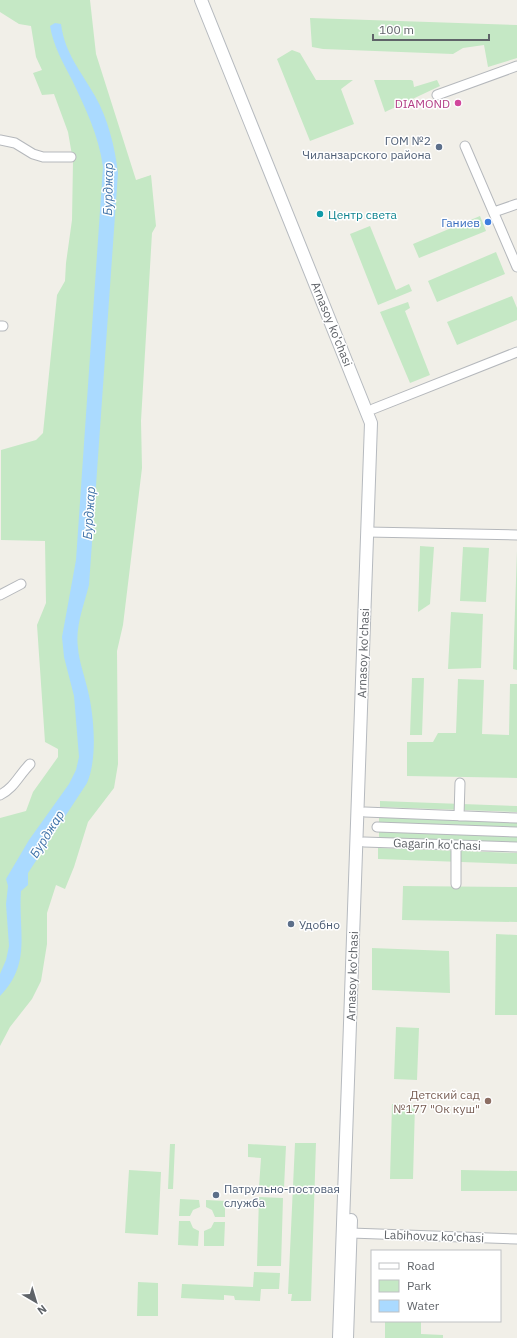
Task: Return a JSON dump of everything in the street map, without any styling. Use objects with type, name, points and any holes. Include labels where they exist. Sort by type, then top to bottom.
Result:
[{"type":"main road","name":"Arnasoy ko'chasi","points":[[201,0],[370,410],[378,426],[371,532],[361,812],[347,1233],[347,1338]]},
{"type":"main road","name":"Arnasoy ko'chasi","points":[[209,0],[220,35],[303,245]]},
{"type":"main road","name":"Arnasoy ko'chasi","points":[[339,1338],[347,1233]]},
{"type":"street","points":[[437,94],[517,66]]},
{"type":"street","points":[[0,140],[15,143],[38,156],[71,157]]},
{"type":"street","points":[[465,146],[517,267]]},
{"type":"street","points":[[494,212],[517,204]]},
{"type":"street","points":[[370,410],[517,352]]},
{"type":"street","points":[[371,532],[517,535]]},
{"type":"street","points":[[0,595],[21,584]]},
{"type":"street","points":[[0,795],[11,789],[19,774],[30,764]]},
{"type":"street","points":[[458,816],[460,783]]},
{"type":"street","points":[[361,812],[517,818]]},
{"type":"street","points":[[377,827],[517,832]]},
{"type":"street","name":"Gagarin ko'chasi","points":[[360,842],[517,847]]},
{"type":"street","points":[[456,845],[456,884]]},
{"type":"street","name":"Labihovuz ko'chasi","points":[[347,1233],[517,1239]]},
{"type":"green space","points":[[0,0],[90,0],[96,54],[136,180],[151,175],[156,226],[152,233],[141,421],[142,468],[123,625],[117,651],[118,764],[114,788],[88,822],[74,867],[65,889],[56,885],[47,913],[47,944],[41,981],[32,999],[10,1027],[0,1046],[0,818],[26,811],[33,792],[58,757],[58,749],[45,742],[37,625],[46,603],[45,541],[1,540],[1,450],[36,440],[43,433],[57,295],[65,281],[72,220],[73,161],[68,132],[54,94],[42,95],[33,73],[42,70],[36,57],[31,26],[19,24],[0,12]]},
{"type":"green space","points":[[310,18],[517,25],[517,58],[488,67],[484,45],[463,48],[453,54],[323,49],[312,47]]},
{"type":"green space","points":[[292,50],[300,53],[316,80],[353,80],[341,89],[354,124],[310,141],[277,59]]},
{"type":"green space","points":[[374,80],[411,80],[413,81],[414,87],[437,80],[440,86],[385,112]]},
{"type":"green space","points":[[480,216],[486,231],[419,258],[413,244]]},
{"type":"green space","points":[[370,226],[396,290],[409,284],[412,291],[378,305],[350,234]]},
{"type":"green space","points":[[496,252],[505,274],[437,302],[428,281]]},
{"type":"green space","points":[[512,296],[517,308],[517,320],[457,345],[447,322]]},
{"type":"green space","points":[[408,302],[410,308],[405,311],[430,375],[410,383],[380,312]]},
{"type":"green space","points":[[420,546],[434,547],[430,604],[418,612]]},
{"type":"green space","points":[[463,547],[489,548],[486,602],[460,601]]},
{"type":"green space","points":[[517,551],[517,670],[513,669]]},
{"type":"green space","points":[[451,612],[483,614],[481,668],[448,669]]},
{"type":"green space","points":[[412,678],[424,678],[422,735],[410,735]]},
{"type":"green space","points":[[458,679],[484,680],[482,734],[509,735],[510,684],[517,684],[517,778],[407,776],[407,742],[433,742],[438,733],[456,733]]},
{"type":"green space","points":[[380,801],[517,806],[517,812],[380,807]]},
{"type":"green space","points":[[379,817],[517,822],[517,843],[379,838]]},
{"type":"green space","points":[[378,848],[517,853],[517,864],[378,859]]},
{"type":"green space","points":[[403,886],[517,887],[517,922],[402,920]]},
{"type":"green space","points":[[496,934],[517,935],[517,1015],[495,1015]]},
{"type":"green space","points":[[372,948],[449,951],[450,993],[372,990]]},
{"type":"green space","points":[[396,1027],[419,1028],[417,1080],[394,1079]]},
{"type":"green space","points":[[392,1104],[415,1105],[413,1179],[390,1179]]},
{"type":"green space","points":[[295,1143],[316,1143],[311,1301],[291,1301],[292,1294],[288,1294]]},
{"type":"green space","points":[[170,1144],[175,1144],[173,1189],[168,1189]]},
{"type":"green space","points":[[248,1144],[286,1146],[284,1188],[259,1187],[261,1158],[248,1157]]},
{"type":"green space","points":[[129,1170],[161,1172],[158,1235],[125,1233]]},
{"type":"green space","points":[[461,1170],[517,1171],[517,1191],[461,1191]]},
{"type":"green space","points":[[259,1197],[283,1198],[281,1266],[257,1266]]},
{"type":"green space","points":[[180,1199],[199,1200],[200,1207],[193,1210],[190,1216],[179,1216]]},
{"type":"green space","points":[[206,1200],[225,1201],[225,1217],[215,1217],[212,1210],[206,1207]]},
{"type":"green space","points":[[179,1221],[190,1221],[193,1228],[199,1231],[198,1246],[178,1245]]},
{"type":"green space","points":[[214,1222],[225,1222],[224,1246],[204,1246],[204,1231],[211,1228]]},
{"type":"green space","points":[[254,1272],[280,1273],[279,1289],[261,1289],[260,1301],[235,1300],[234,1296],[224,1295],[224,1300],[181,1298],[182,1284],[253,1287]]},
{"type":"green space","points":[[138,1282],[158,1283],[158,1316],[137,1316]]},
{"type":"green space","points":[[385,1322],[421,1322],[421,1334],[443,1335],[443,1338],[385,1338]]},
{"type":"water","name":"Бурджар","points":[[55,23],[61,24],[66,44],[74,62],[104,114],[113,143],[118,173],[89,585],[80,616],[77,640],[79,658],[92,709],[94,748],[93,761],[87,783],[28,873],[28,885],[21,891],[20,959],[10,984],[0,996],[0,974],[6,960],[9,946],[6,904],[8,886],[6,879],[29,840],[69,784],[76,770],[79,757],[74,696],[64,657],[62,637],[76,560],[103,167],[91,122],[53,40],[50,26]]},
{"type":"place","name":"DIAMOND","points":[[458,103]]},
{"type":"place","name":"ГОМ №2 Чиланзарского района","points":[[439,147]]},
{"type":"place","name":"Центр света","points":[[320,214]]},
{"type":"place","name":"Ганиев","points":[[488,222]]},
{"type":"place","name":"Удобно","points":[[291,924]]},
{"type":"place","name":"Детский сад №177 \"Ок куш\"","points":[[488,1101]]},
{"type":"place","name":"Патрульно-постовая служба","points":[[216,1195]]}]
